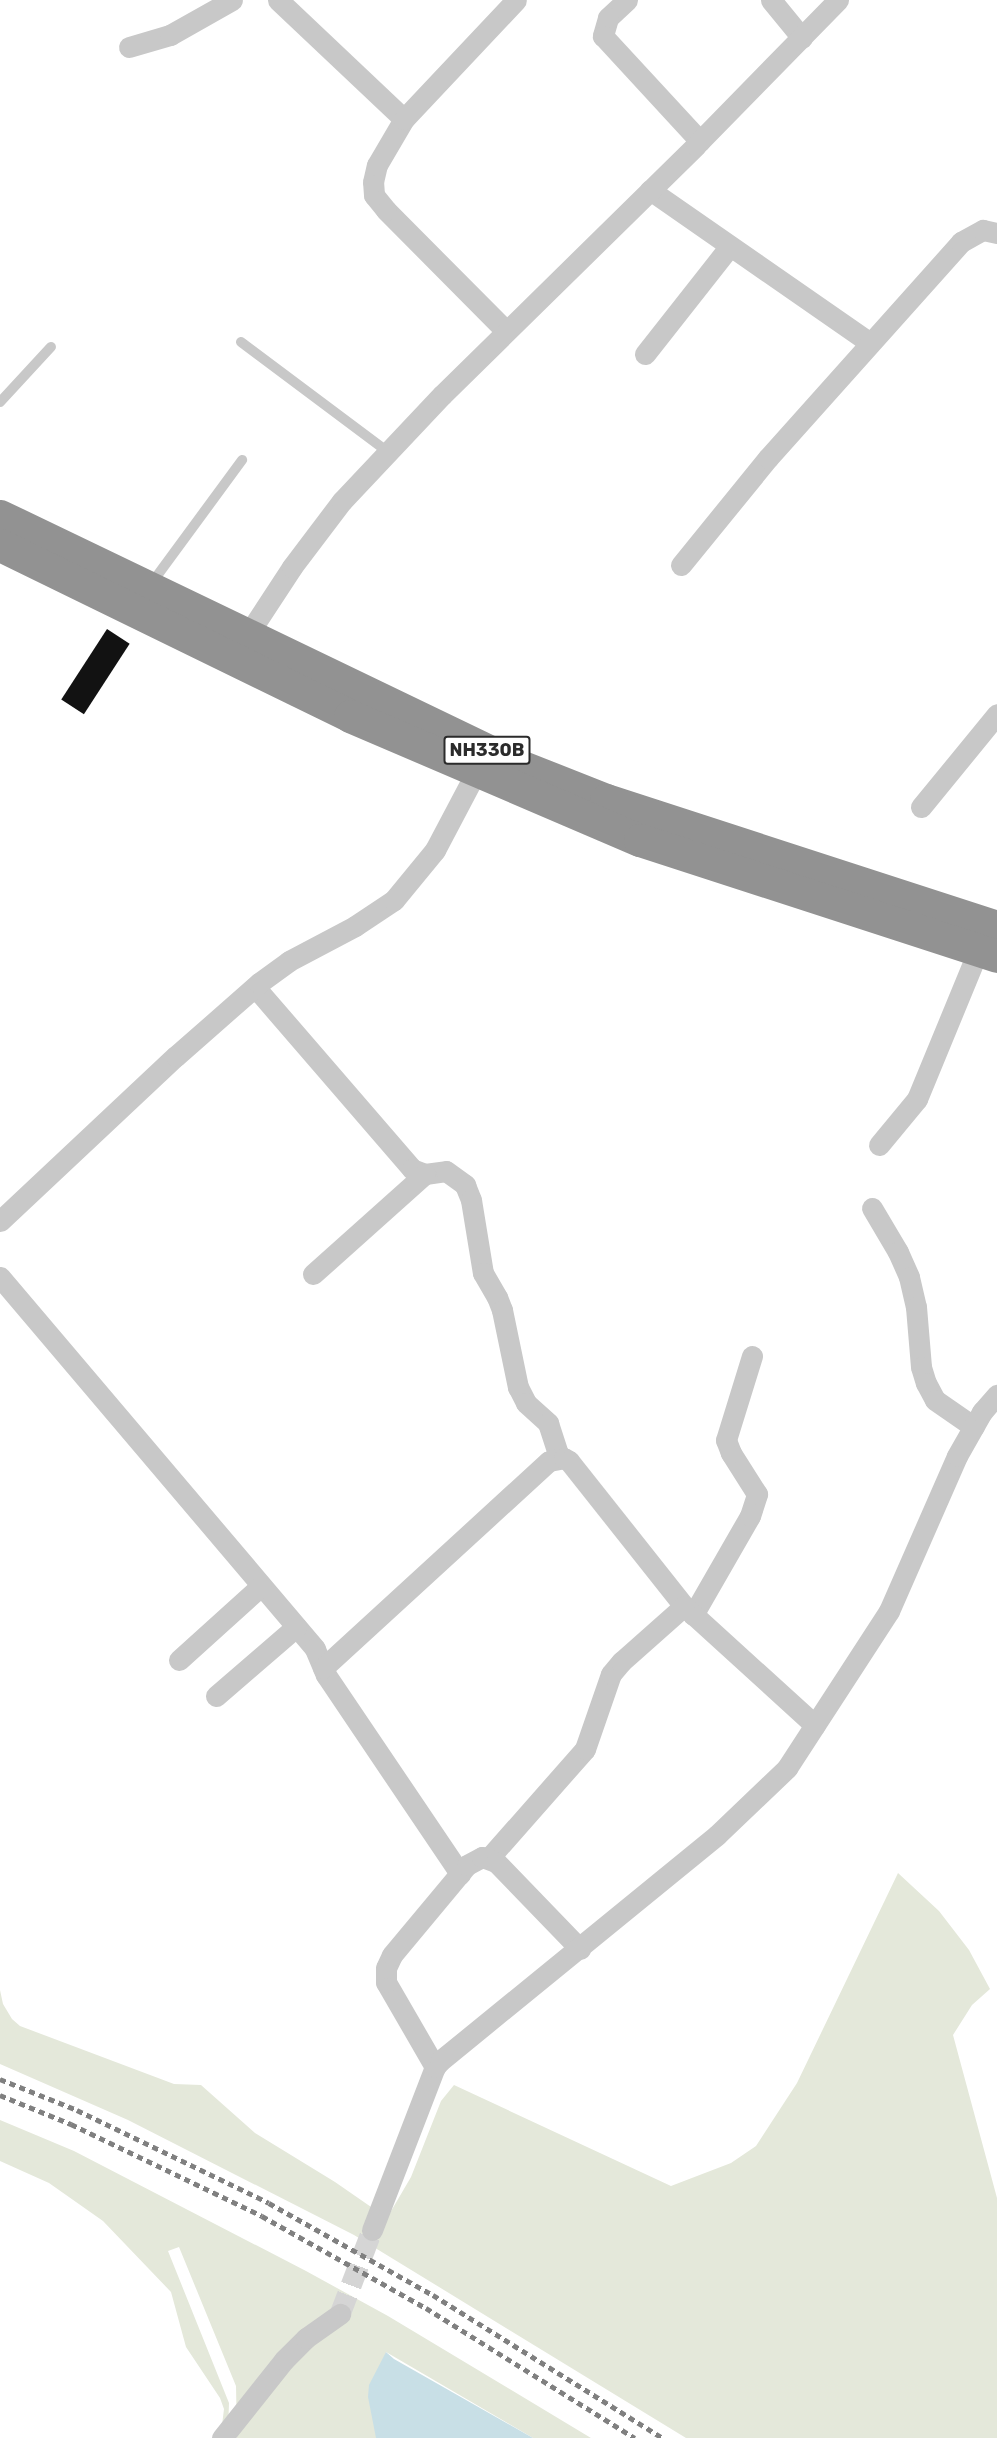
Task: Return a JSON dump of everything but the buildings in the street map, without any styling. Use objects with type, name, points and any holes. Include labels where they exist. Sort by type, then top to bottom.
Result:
[{"type":"highway","name":"NH330B","points":[[0,516],[149,587],[350,716],[482,760],[640,840],[990,939]]},
{"type":"highway","name":"NH330B","points":[[0,546],[240,647]]},
{"type":"street","points":[[129,47],[170,35],[232,0]]},
{"type":"street","points":[[278,0],[404,119]]},
{"type":"street","points":[[506,332],[386,210],[374,195],[373,182],[377,165],[404,119],[516,0]]},
{"type":"street","points":[[627,0],[608,18],[603,36],[700,141]]},
{"type":"street","points":[[771,0],[801,38]]},
{"type":"street","points":[[240,647],[292,567],[342,501],[506,332],[700,141],[838,0]]},
{"type":"street","points":[[650,190],[870,343]]},
{"type":"street","points":[[681,565],[768,458],[962,242],[983,230],[997,233]]},
{"type":"street","points":[[645,354],[730,246]]},
{"type":"street","points":[[921,807],[997,714]]},
{"type":"street","points":[[0,1221],[176,1056],[255,987],[289,961],[355,926],[394,900],[435,850],[482,760]]},
{"type":"street","points":[[879,1145],[917,1099],[990,939]]},
{"type":"street","points":[[255,987],[412,1169],[425,1174],[446,1171],[465,1185],[471,1200],[483,1273],[500,1304],[518,1387],[526,1403],[548,1423],[559,1457]]},
{"type":"street","points":[[313,1274],[425,1174]]},
{"type":"street","points":[[872,1208],[898,1252],[909,1277],[916,1307],[921,1367],[926,1383],[935,1400],[974,1427]]},
{"type":"street","points":[[0,1277],[315,1649],[323,1668],[460,1874]]},
{"type":"street","points":[[435,2067],[386,1982],[386,1968],[392,1955],[460,1874],[475,1859],[489,1858],[585,1749],[611,1674],[621,1662],[688,1611],[750,1516],[757,1494],[730,1453],[726,1440],[752,1356]]},
{"type":"street","points":[[372,2230],[435,2067],[717,1835],[786,1768],[889,1611],[957,1456],[997,1395]]},
{"type":"street","points":[[323,1668],[549,1461],[559,1457],[569,1461],[688,1611],[815,1725]]},
{"type":"street","points":[[179,1660],[261,1586]]},
{"type":"street","points":[[216,1696],[296,1627]]},
{"type":"street","points":[[489,1858],[580,1949]]},
{"type":"street","points":[[222,2438],[284,2360],[306,2338],[340,2314]]},
{"type":"lane","points":[[241,342],[388,452]]},
{"type":"lane","points":[[0,402],[51,347]]},
{"type":"lane","points":[[149,587],[242,460]]},
{"type":"shaded area","points":[[898,1873],[939,1911],[969,1950],[990,1989],[972,2005],[953,2035],[997,2198],[997,2438],[686,2438],[354,2235],[128,2120],[0,2064],[0,1990],[3,2004],[12,2019],[20,2026],[174,2084],[201,2085],[255,2133],[335,2182],[387,2218],[411,2177],[441,2101],[454,2085],[671,2186],[731,2163],[756,2146],[797,2083]]},
{"type":"shaded area","points":[[0,2120],[74,2151],[306,2271],[388,2316],[591,2438],[533,2438],[386,2352],[376,2438],[237,2438],[236,2386],[179,2247],[168,2251],[229,2403],[228,2432],[222,2425],[224,2409],[220,2398],[186,2347],[171,2292],[103,2221],[49,2183],[0,2161]]},
{"type":"water","points":[[386,2352],[394,2359],[533,2438],[376,2438],[368,2397],[369,2385]]},
{"type":"tunnel","points":[[340,2314],[372,2230]]},
{"type":"railway","points":[[0,2079],[77,2110],[269,2203],[433,2295],[663,2438]]},
{"type":"railway","points":[[0,2095],[71,2124],[262,2216],[426,2308],[635,2438]]}]
